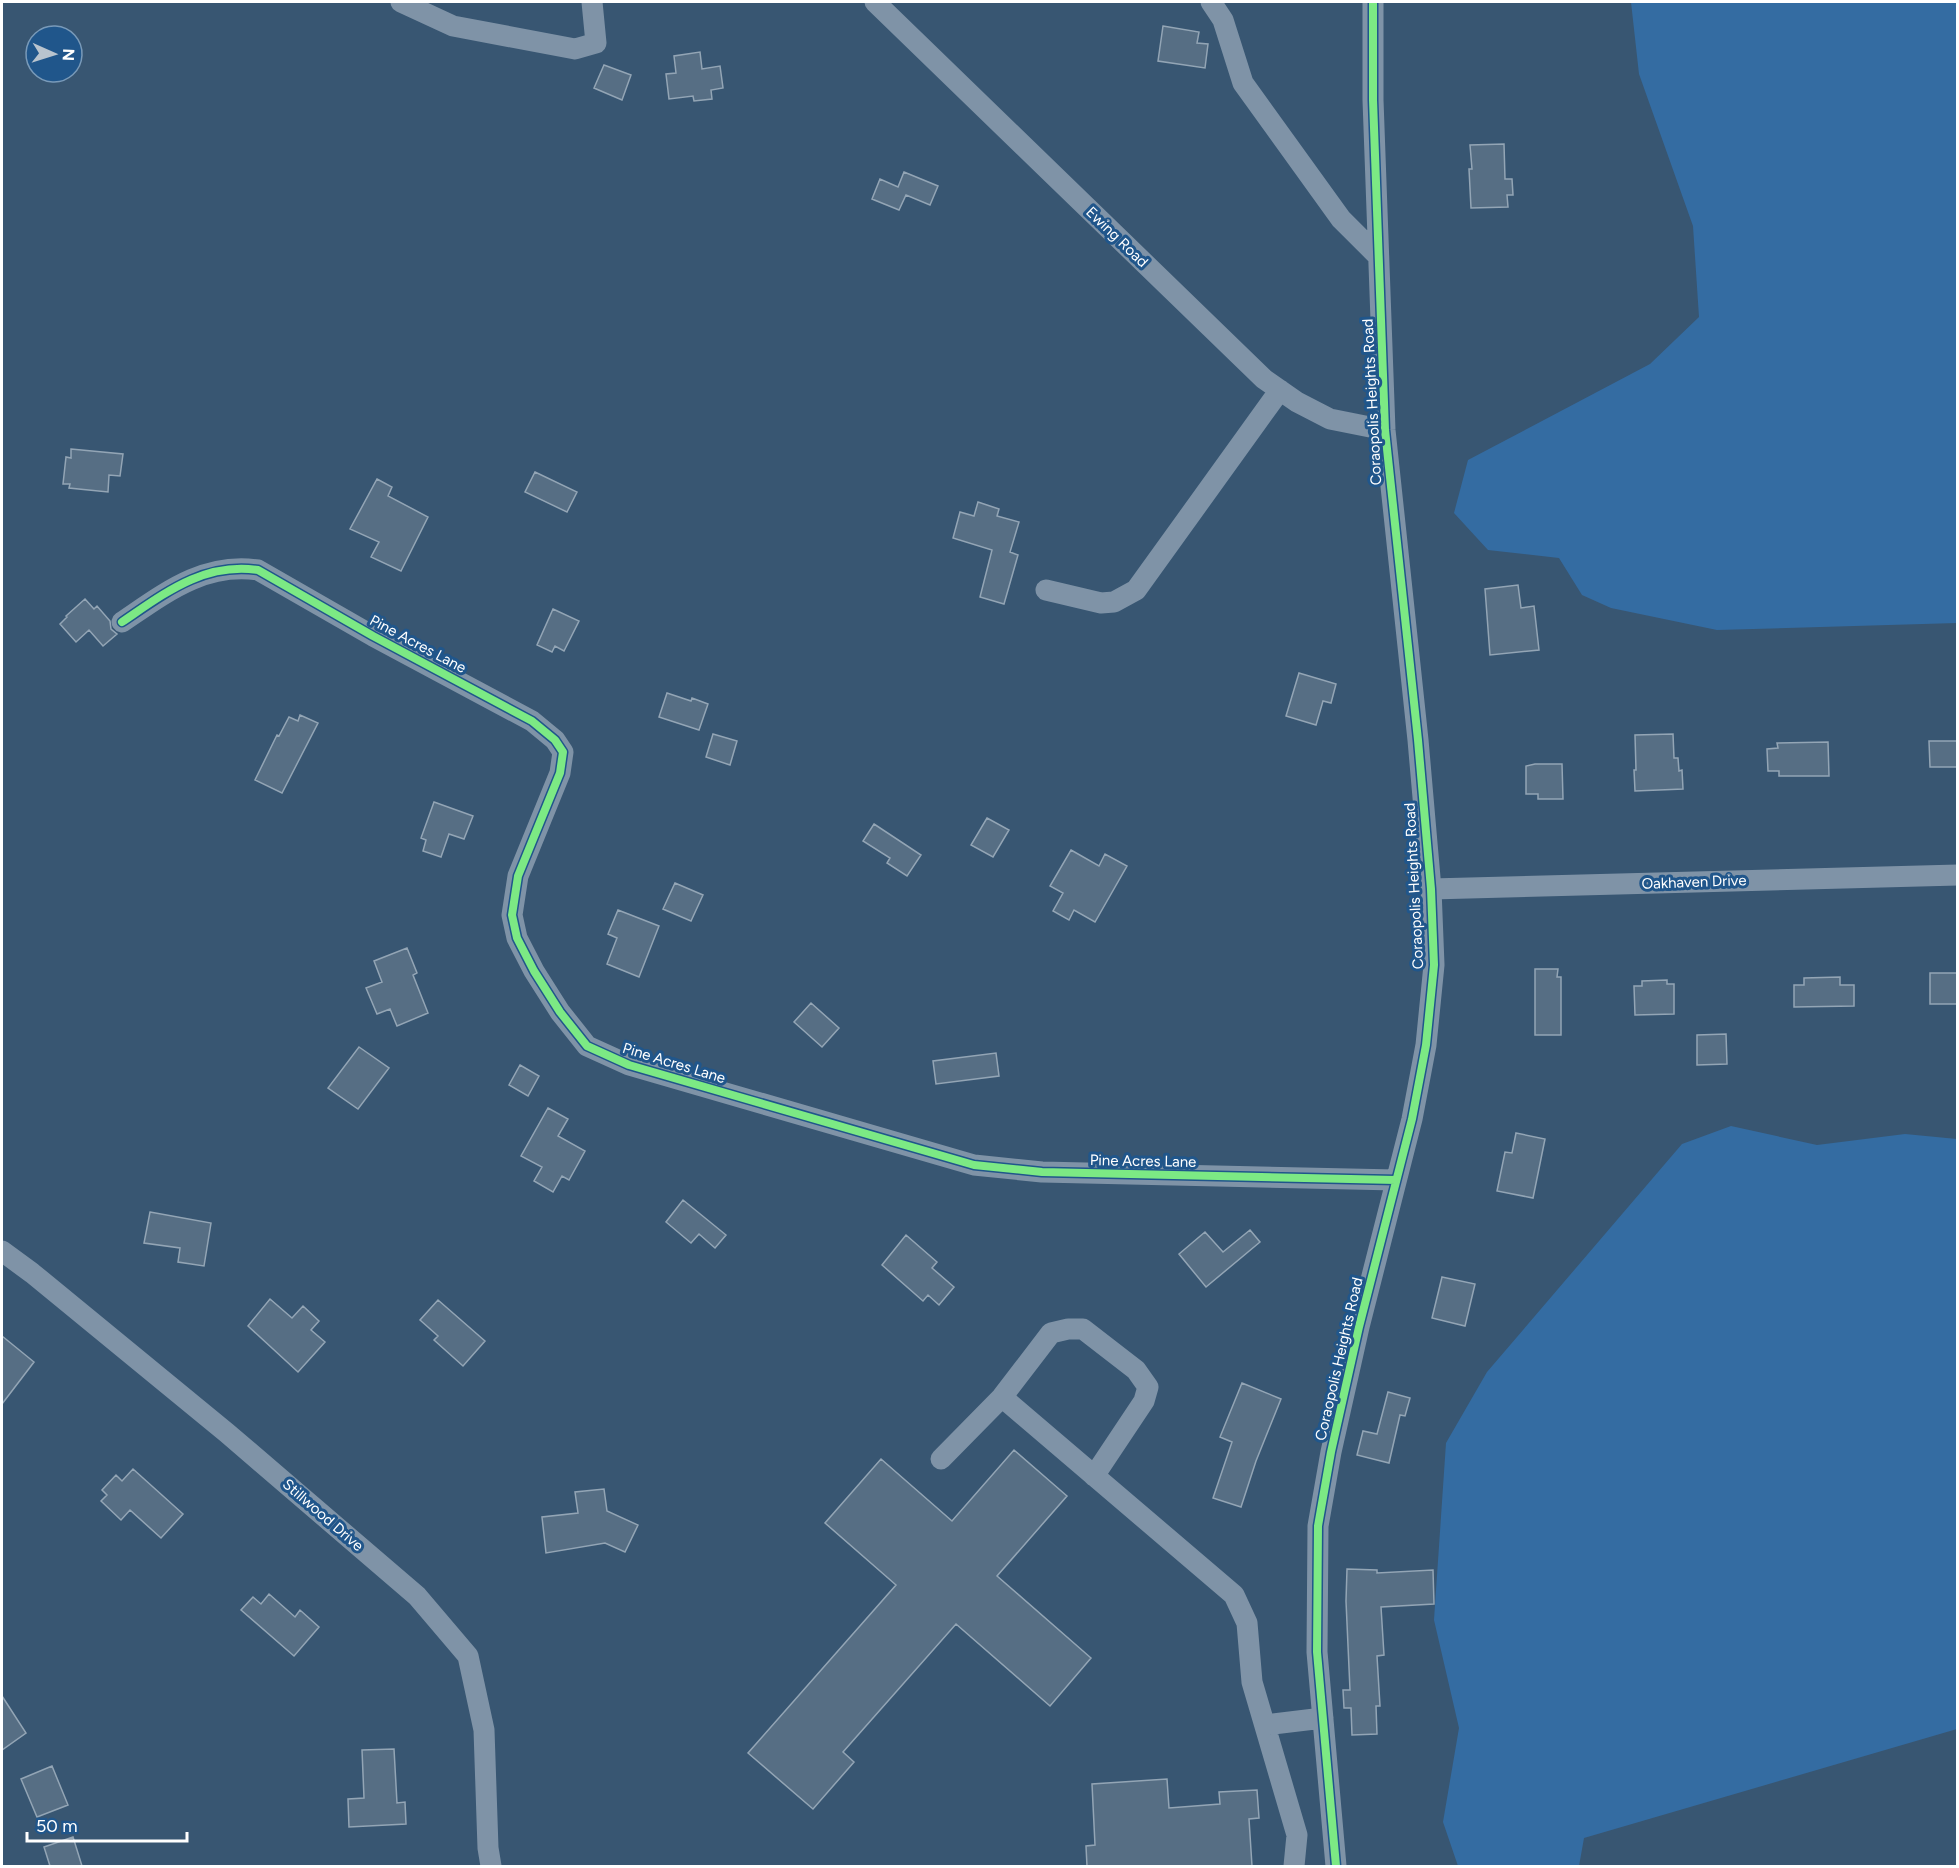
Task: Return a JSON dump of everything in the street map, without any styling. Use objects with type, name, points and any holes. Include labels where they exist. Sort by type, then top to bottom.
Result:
[{"type":"street","points":[[401,2],[453,26],[575,49],[596,43],[592,2]]},
{"type":"street","name":"Ewing Road","points":[[875,2],[1264,379],[1297,402],[1330,418],[1385,430]]},
{"type":"street","points":[[1211,2],[1223,20],[1243,83],[1341,219],[1378,256]]},
{"type":"street","name":"Coraopolis Heights Road","points":[[1336,1866],[1317,1652],[1318,1526],[1331,1452],[1359,1327],[1412,1119],[1426,1045],[1434,966],[1431,890],[1418,740],[1385,430],[1373,100],[1372,2]]},
{"type":"street","points":[[1046,590],[1101,603],[1114,602],[1136,590],[1280,390]]},
{"type":"street","name":"Pine Acres Lane","points":[[122,622],[174,586],[194,578],[213,571],[243,567],[258,570],[373,636],[532,721],[555,740],[563,752],[560,773],[518,876],[512,915],[514,927],[517,938],[534,971],[560,1012],[587,1046],[629,1065],[974,1166],[1042,1172],[1396,1180]]},
{"type":"street","name":"Oakhaven Drive","points":[[1431,890],[1958,875]]},
{"type":"street","name":"Stillwood Drive","points":[[2,1251],[219,1426],[417,1596],[468,1656],[484,1730],[488,1848],[491,1866]]},
{"type":"street","points":[[941,1459],[1002,1397],[1051,1333],[1068,1329],[1083,1329],[1136,1370],[1148,1387],[1144,1401],[1094,1476]]},
{"type":"street","points":[[1002,1397],[1234,1595],[1247,1623],[1252,1682],[1297,1835],[1294,1866]]},
{"type":"street","points":[[1265,1725],[1323,1718]]},
{"type":"shaded area","points":[[1631,2],[1957,2],[1957,623],[1717,630],[1611,608],[1582,595],[1559,558],[1488,550],[1454,513],[1468,460],[1650,364],[1699,317],[1693,226],[1639,74]]},
{"type":"shaded area","points":[[1731,1126],[1817,1145],[1905,1134],[1957,1139],[1957,1729],[1584,1838],[1579,1866],[1458,1866],[1443,1822],[1459,1728],[1434,1620],[1446,1443],[1487,1372],[1682,1144]]},
{"type":"building","points":[[1163,26],[1199,32],[1197,43],[1208,44],[1205,68],[1158,61]]},
{"type":"building","points":[[700,52],[702,69],[720,66],[723,88],[711,90],[712,99],[694,101],[693,96],[669,99],[666,74],[676,73],[674,56]]},
{"type":"building","points":[[604,65],[631,75],[622,100],[594,88]]},
{"type":"building","points":[[1504,144],[1505,179],[1512,179],[1513,195],[1507,195],[1508,207],[1471,208],[1470,145]]},
{"type":"building","points":[[904,172],[938,186],[930,205],[906,195],[899,210],[872,199],[880,179],[898,187]]},
{"type":"building","points":[[71,449],[123,454],[120,476],[109,475],[108,492],[69,488],[70,484],[63,484],[66,457],[71,458]]},
{"type":"building","points":[[535,472],[577,492],[567,512],[525,492]]},
{"type":"building","points":[[377,479],[392,487],[388,496],[428,517],[401,571],[371,557],[379,542],[350,529]]},
{"type":"building","points":[[978,502],[999,509],[997,516],[1019,522],[1010,552],[1018,555],[1004,604],[980,597],[992,550],[953,538],[960,512],[974,516]]},
{"type":"building","points":[[1518,585],[1521,608],[1534,606],[1539,650],[1490,655],[1485,589]]},
{"type":"building","points":[[85,599],[94,609],[97,606],[110,621],[111,629],[117,634],[103,646],[89,630],[76,642],[60,624]]},
{"type":"building","points":[[553,609],[579,621],[564,651],[555,646],[552,652],[537,645]]},
{"type":"building","points":[[1299,673],[1336,684],[1331,703],[1323,701],[1316,725],[1286,716]]},
{"type":"building","points":[[667,693],[708,704],[699,730],[659,717]]},
{"type":"building","points":[[300,715],[318,723],[282,793],[255,780],[277,735],[279,736],[289,717],[298,721]]},
{"type":"building","points":[[713,734],[737,741],[730,765],[706,757]]},
{"type":"building","points":[[1673,734],[1674,758],[1678,758],[1679,771],[1682,770],[1683,789],[1635,791],[1635,735]]},
{"type":"building","points":[[1929,741],[1958,741],[1958,767],[1930,767]]},
{"type":"building","points":[[1828,742],[1829,776],[1779,776],[1779,771],[1768,771],[1767,749],[1778,748],[1777,743]]},
{"type":"building","points":[[1562,764],[1563,799],[1538,799],[1538,794],[1526,794],[1526,766]]},
{"type":"building","points":[[434,802],[473,816],[464,839],[449,834],[441,857],[423,851],[426,840],[421,838]]},
{"type":"building","points":[[987,818],[1009,830],[993,857],[971,845]]},
{"type":"building","points":[[874,824],[921,855],[907,876],[887,863],[890,858],[863,841]]},
{"type":"building","points":[[1071,850],[1099,866],[1105,854],[1127,866],[1095,922],[1074,910],[1069,920],[1053,911],[1063,893],[1050,886]]},
{"type":"building","points":[[675,883],[703,895],[691,921],[663,909]]},
{"type":"building","points":[[618,910],[659,926],[639,977],[607,964],[617,938],[608,934]]},
{"type":"building","points":[[407,948],[417,973],[413,975],[428,1013],[397,1026],[390,1009],[377,1014],[366,988],[382,982],[374,961]]},
{"type":"building","points":[[1535,969],[1558,969],[1557,977],[1561,977],[1561,1035],[1535,1035]]},
{"type":"building","points":[[1930,973],[1958,973],[1958,1004],[1930,1004]]},
{"type":"building","points":[[1840,977],[1840,985],[1854,985],[1854,1006],[1794,1007],[1794,985],[1804,985],[1804,978]]},
{"type":"building","points":[[1667,980],[1667,984],[1674,984],[1674,1014],[1635,1015],[1634,986],[1642,986],[1642,981]]},
{"type":"building","points":[[811,1003],[839,1028],[822,1047],[794,1022]]},
{"type":"building","points":[[1726,1034],[1727,1064],[1697,1065],[1697,1035]]},
{"type":"building","points":[[359,1047],[389,1068],[358,1109],[328,1088]]},
{"type":"building","points":[[996,1053],[999,1076],[936,1084],[933,1061]]},
{"type":"building","points":[[520,1065],[539,1076],[528,1096],[509,1085]]},
{"type":"building","points":[[548,1108],[568,1119],[558,1136],[585,1151],[569,1180],[562,1176],[553,1192],[534,1181],[542,1167],[521,1156]]},
{"type":"building","points":[[1516,1133],[1545,1139],[1533,1198],[1497,1191],[1505,1152],[1512,1153]]},
{"type":"building","points":[[683,1200],[726,1235],[715,1248],[699,1234],[691,1243],[666,1222]]},
{"type":"building","points":[[150,1212],[211,1223],[204,1266],[178,1262],[180,1248],[144,1243]]},
{"type":"building","points":[[1250,1230],[1260,1242],[1206,1287],[1179,1254],[1205,1232],[1223,1252]]},
{"type":"building","points":[[906,1235],[937,1262],[932,1268],[954,1287],[939,1305],[928,1295],[923,1301],[882,1265]]},
{"type":"building","points":[[1442,1277],[1475,1284],[1465,1326],[1432,1318]]},
{"type":"building","points":[[270,1299],[292,1318],[303,1306],[319,1321],[311,1330],[325,1342],[298,1372],[248,1326]]},
{"type":"building","points":[[438,1300],[485,1341],[463,1366],[434,1340],[438,1336],[420,1320]]},
{"type":"building","points":[[2,1336],[34,1362],[2,1404]]},
{"type":"building","points":[[1242,1383],[1281,1399],[1256,1461],[1241,1507],[1213,1498],[1232,1442],[1220,1437]]},
{"type":"building","points":[[1388,1392],[1410,1398],[1405,1416],[1400,1415],[1389,1463],[1357,1455],[1363,1431],[1377,1434]]},
{"type":"building","points":[[1014,1450],[1067,1496],[997,1576],[1091,1658],[1050,1706],[956,1624],[843,1752],[854,1762],[813,1809],[748,1753],[896,1585],[825,1523],[881,1459],[952,1521]]},
{"type":"building","points":[[133,1469],[183,1514],[161,1538],[130,1510],[121,1520],[101,1501],[107,1495],[102,1490],[116,1475],[122,1481]]},
{"type":"building","points":[[604,1489],[607,1511],[638,1525],[625,1552],[605,1543],[546,1553],[542,1517],[578,1513],[575,1492]]},
{"type":"building","points":[[1347,1569],[1377,1570],[1377,1573],[1433,1570],[1434,1604],[1381,1607],[1384,1655],[1377,1656],[1380,1706],[1376,1706],[1377,1734],[1352,1735],[1351,1708],[1344,1708],[1343,1690],[1350,1690]]},
{"type":"building","points":[[269,1594],[295,1617],[300,1610],[319,1627],[294,1656],[241,1610],[253,1597],[261,1604]]},
{"type":"building","points":[[2,1696],[26,1733],[2,1750]]},
{"type":"building","points":[[394,1749],[397,1803],[405,1802],[406,1824],[349,1827],[348,1799],[364,1798],[362,1750]]},
{"type":"building","points":[[52,1766],[68,1805],[37,1817],[21,1779]]},
{"type":"building","points":[[1167,1779],[1169,1808],[1220,1804],[1219,1792],[1257,1790],[1259,1818],[1249,1819],[1252,1866],[1087,1866],[1086,1846],[1095,1845],[1092,1784]]},
{"type":"building","points":[[73,1837],[82,1866],[50,1866],[44,1847]]},
{"type":"cycle path","points":[[1336,1866],[1317,1652],[1318,1526],[1331,1452],[1359,1327],[1412,1119],[1426,1045],[1434,965],[1431,889],[1418,740],[1385,430],[1373,100],[1373,2]]},
{"type":"cycle path","points":[[122,622],[170,591],[203,575],[238,569],[258,570],[373,636],[532,721],[555,740],[563,752],[560,773],[518,876],[512,915],[517,938],[534,971],[560,1012],[587,1046],[629,1065],[974,1165],[1042,1172],[1396,1180]]}]
